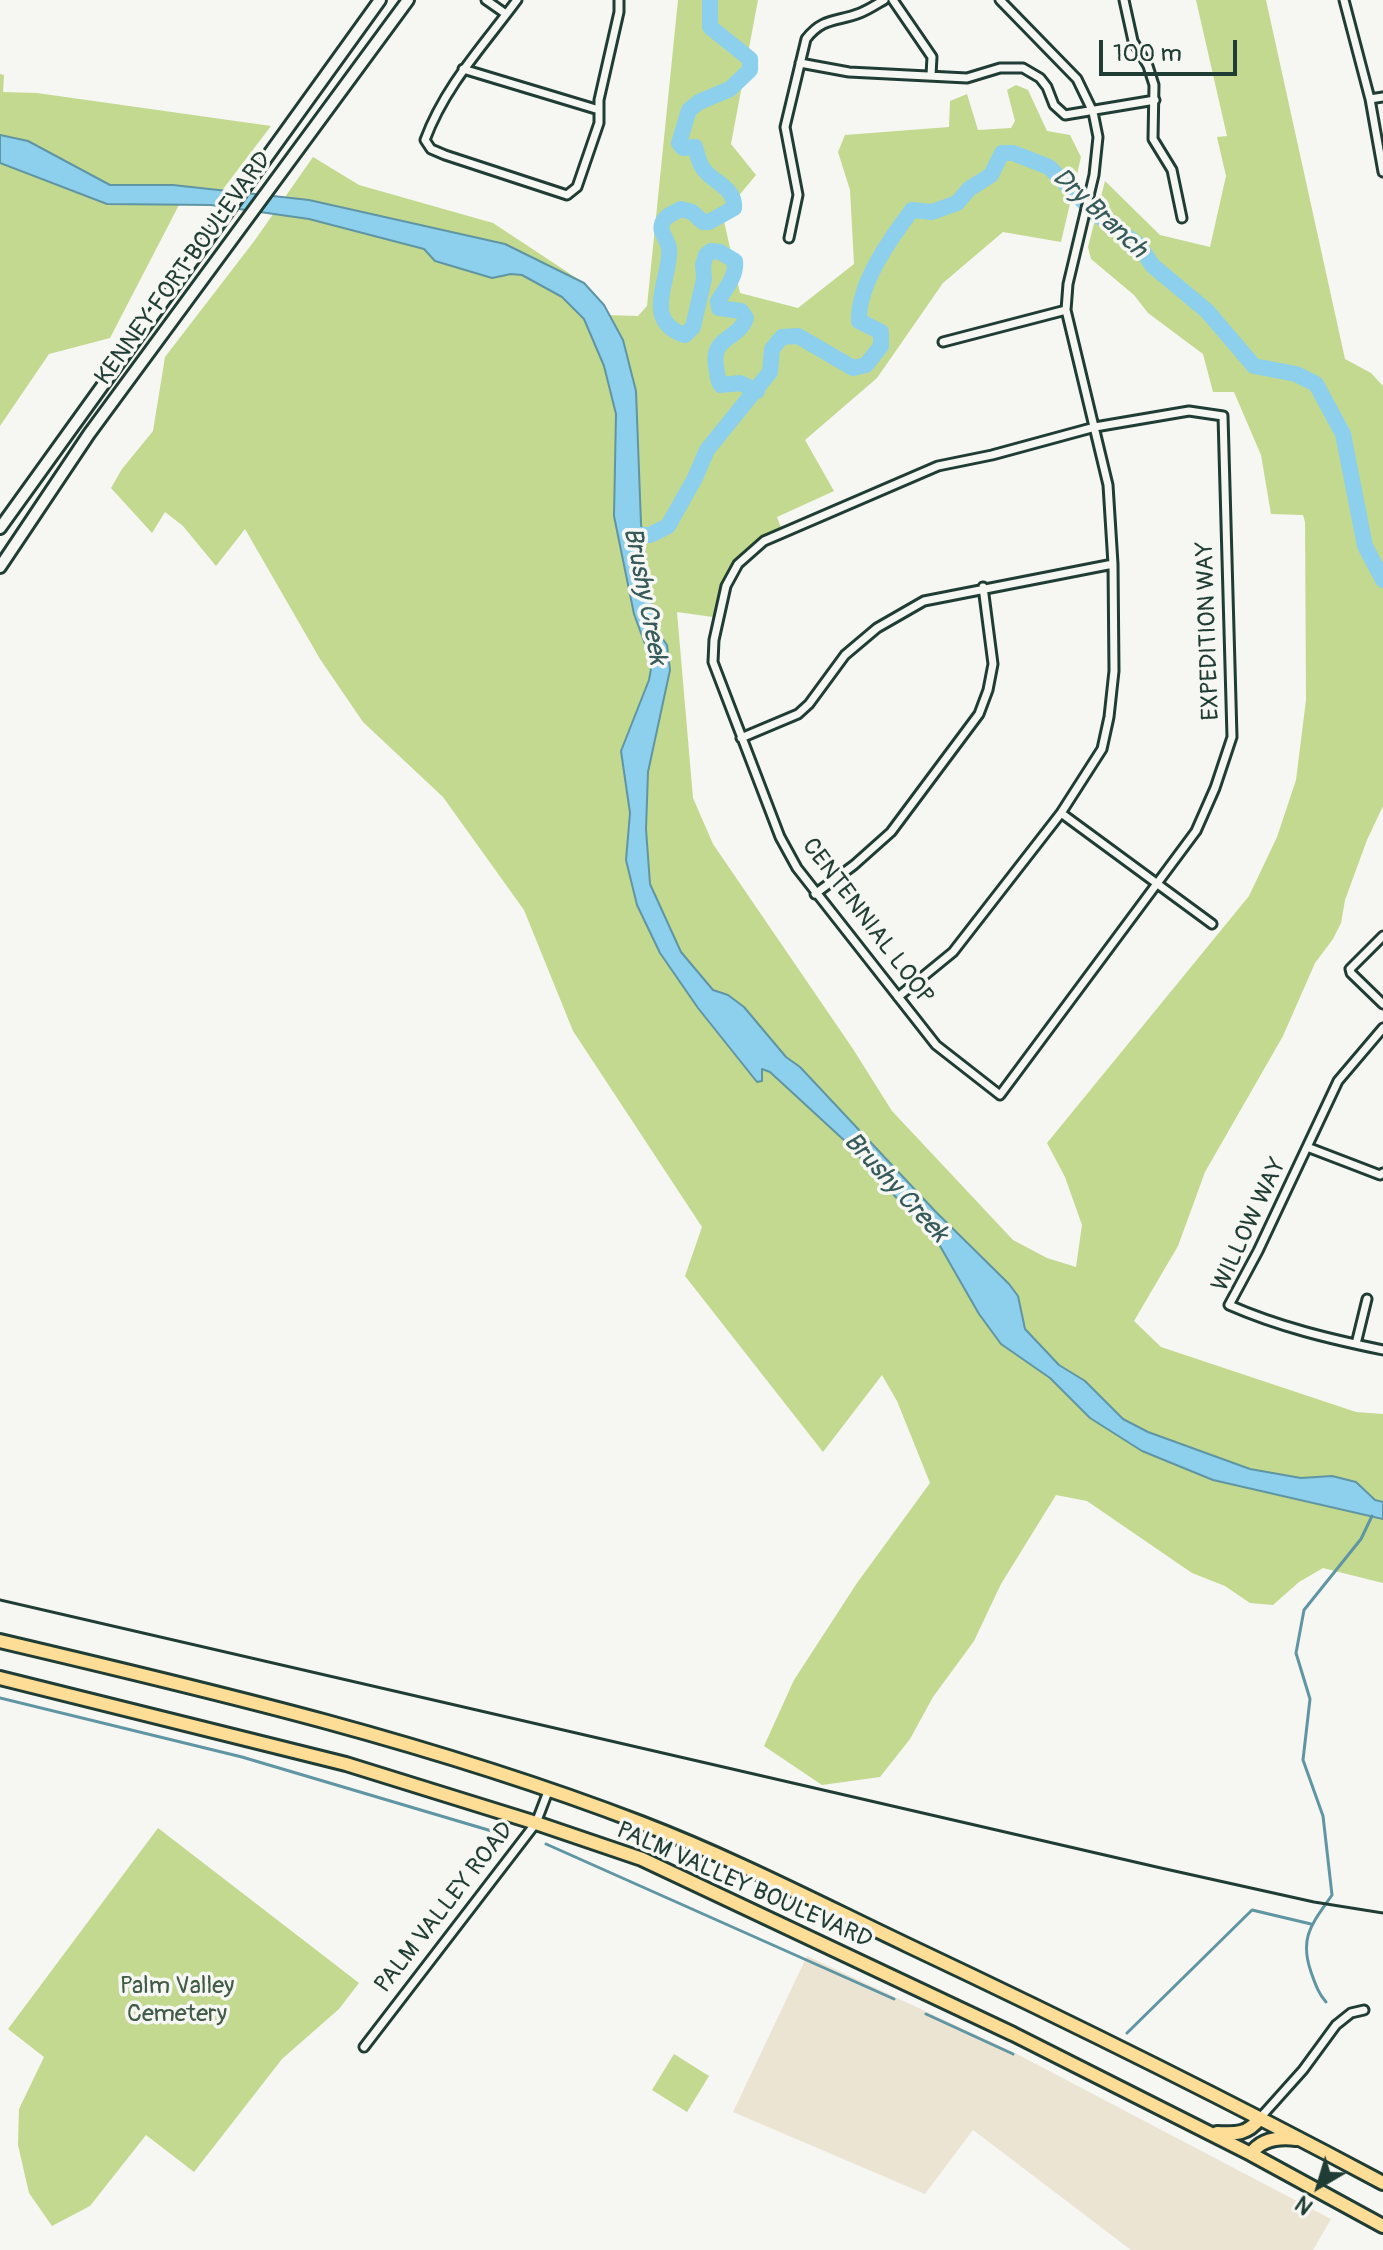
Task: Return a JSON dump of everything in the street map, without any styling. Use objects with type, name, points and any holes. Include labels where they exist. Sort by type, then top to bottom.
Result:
[{"type":"highway","name":"PALM VALLEY BOULEVARD","points":[[0,1641],[330,1721],[549,1789],[645,1825],[797,1892],[1080,2027],[1383,2183]]},
{"type":"highway","name":"PALM VALLEY BOULEVARD","points":[[0,1678],[307,1753],[642,1859],[1013,2034],[1251,2154],[1383,2226]]},
{"type":"highway","points":[[1209,2133],[1244,2133],[1252,2129],[1260,2118]]},
{"type":"highway","points":[[1251,2154],[1257,2144],[1267,2141],[1290,2138],[1303,2141]]},
{"type":"main road","name":"KENNEY FORT BOULEVARD","points":[[0,528],[380,0]]},
{"type":"main road","name":"KENNEY FORT BOULEVARD","points":[[0,567],[89,434],[408,0]]},
{"type":"street","points":[[486,0],[506,14]]},
{"type":"street","points":[[515,1],[463,69],[434,116],[426,144],[445,155],[567,195],[577,187],[599,123],[619,0]]},
{"type":"street","points":[[789,238],[798,195],[785,127],[806,39],[825,21],[861,13],[884,0]]},
{"type":"street","points":[[893,0],[932,57],[931,75]]},
{"type":"street","points":[[898,997],[953,952],[1061,813],[1102,749],[1114,671],[1113,564],[1108,485],[1066,310],[1076,246],[1094,175],[1098,137],[1093,112],[1077,79],[1000,0]]},
{"type":"street","points":[[1124,0],[1133,41],[1148,66],[1154,85],[1153,139],[1172,170],[1182,218]]},
{"type":"street","points":[[1344,0],[1370,99],[1383,172]]},
{"type":"street","points":[[800,63],[849,72],[967,78],[1000,68],[1023,68],[1040,78],[1059,112],[1072,116],[1155,100]]},
{"type":"street","points":[[463,69],[599,110]]},
{"type":"street","points":[[1370,99],[1383,97]]},
{"type":"street","points":[[943,342],[1066,310]]},
{"type":"street","name":"EXPEDITION WAY","points":[[1000,1095],[1196,831],[1232,737],[1223,416],[1189,411],[1095,427]]},
{"type":"street","name":"CENTENNIAL LOOP","points":[[1000,1095],[936,1045],[815,894],[780,837],[719,683],[713,662],[714,640],[726,586],[738,564],[764,541],[938,466],[1095,427]]},
{"type":"street","points":[[741,738],[798,714],[845,655],[877,628],[924,601],[983,587],[1113,564]]},
{"type":"street","points":[[815,894],[891,832],[979,714],[993,664],[983,587]]},
{"type":"street","points":[[1061,813],[1212,924]]},
{"type":"street","points":[[1383,936],[1350,969],[1383,1004]]},
{"type":"street","name":"WILLOW WAY","points":[[1383,1028],[1338,1081],[1258,1251],[1229,1305],[1306,1333],[1383,1350]]},
{"type":"street","points":[[1307,1147],[1380,1175],[1383,1173]]},
{"type":"street","points":[[1356,1344],[1367,1299]]},
{"type":"street","name":"PALM VALLEY ROAD","points":[[364,2047],[536,1823],[549,1789]]},
{"type":"street","points":[[1260,2118],[1303,2070],[1336,2025],[1351,2013],[1364,2010]]},
{"type":"shaded area","points":[[807,1956],[1013,2052],[1331,2219],[1313,2250],[1131,2250],[973,2130],[925,2194],[733,2112]]},
{"type":"green space","points":[[678,0],[758,0],[731,144],[756,175],[736,199],[724,221],[740,293],[798,308],[854,264],[850,190],[838,152],[845,135],[949,127],[950,101],[967,94],[978,130],[1011,128],[1015,121],[1007,90],[1016,85],[1028,90],[1047,131],[1070,135],[1081,157],[1061,242],[1003,232],[943,283],[877,378],[805,440],[834,491],[777,517],[781,528],[752,545],[727,572],[713,617],[677,612],[693,798],[713,844],[892,1111],[1013,1240],[1047,1258],[1076,1267],[1082,1225],[1065,1177],[1047,1143],[1249,896],[1277,837],[1296,780],[1306,700],[1303,515],[1271,514],[1261,455],[1234,392],[1213,392],[1203,354],[1148,313],[1134,295],[1091,259],[1088,247],[1105,181],[1160,235],[1210,247],[1226,176],[1217,137],[1227,136],[1196,0],[1266,0],[1345,359],[1371,373],[1383,386],[1383,806],[1345,900],[1341,923],[1315,963],[1283,1036],[1205,1172],[1178,1246],[1134,1321],[1161,1347],[1356,1412],[1383,1414],[1383,1583],[1323,1568],[1299,1582],[1273,1605],[1250,1603],[1225,1586],[1192,1573],[1087,1501],[1056,1495],[1001,1584],[974,1641],[933,1697],[910,1739],[880,1777],[822,1785],[764,1746],[794,1680],[857,1583],[930,1483],[897,1401],[882,1375],[823,1452],[685,1276],[702,1227],[573,1031],[524,910],[443,797],[363,722],[320,659],[245,529],[216,566],[183,526],[165,512],[152,533],[111,488],[122,469],[153,431],[165,357],[255,240],[313,157],[359,185],[493,223],[584,283],[606,315],[638,316],[647,306]]},
{"type":"green space","points":[[0,74],[4,75],[3,92],[37,93],[271,126],[211,205],[180,203],[110,338],[49,354],[0,426]]},
{"type":"green space","name":"Palm Valley Cemetery","points":[[158,1828],[359,1983],[339,2009],[282,2059],[194,2172],[146,2135],[90,2206],[52,2226],[29,2193],[18,2145],[19,2109],[44,2057],[8,2029]]},
{"type":"green space","points":[[674,2054],[709,2076],[687,2112],[652,2090]]},
{"type":"water","name":"Brushy Creek","points":[[0,135],[28,141],[110,185],[173,185],[309,200],[505,244],[584,283],[604,305],[623,340],[636,391],[641,524],[655,628],[667,645],[670,670],[648,772],[646,829],[650,884],[681,952],[713,990],[728,995],[744,1007],[786,1057],[800,1067],[935,1211],[1009,1284],[1018,1296],[1025,1329],[1059,1365],[1085,1381],[1123,1419],[1148,1432],[1250,1469],[1301,1478],[1332,1476],[1356,1482],[1375,1500],[1383,1502],[1383,1519],[1213,1480],[1142,1451],[1090,1418],[1050,1378],[1001,1344],[979,1314],[940,1246],[846,1142],[770,1072],[762,1069],[762,1081],[757,1082],[698,1008],[660,953],[637,905],[626,860],[630,813],[621,751],[649,680],[652,663],[634,614],[614,516],[616,414],[604,366],[584,319],[562,297],[522,275],[492,278],[435,261],[424,249],[309,219],[211,205],[107,204],[0,163]]},
{"type":"waterway","points":[[710,0],[710,27],[750,59],[750,70],[730,89],[699,102],[689,110],[679,143],[683,148],[695,147],[702,167],[731,195],[734,208],[709,222],[703,222],[692,212],[681,209],[663,221],[661,227],[669,248],[669,260],[661,309],[664,320],[685,335],[693,327],[706,255],[711,251],[720,252],[735,261],[732,277],[718,301],[719,308],[741,311],[746,318],[717,349],[717,376],[721,385],[740,383],[757,391]]},
{"type":"waterway","name":"Dry Branch","points":[[629,535],[650,535],[668,526],[707,450],[770,372],[772,349],[782,337],[798,336],[853,368],[866,365],[881,346],[881,332],[859,321],[860,307],[870,277],[894,234],[912,210],[932,212],[957,203],[969,189],[991,175],[1002,153],[1013,153],[1049,167],[1096,214],[1139,245],[1153,266],[1207,311],[1254,366],[1296,374],[1316,384],[1343,434],[1365,546],[1383,580]]},
{"type":"waterway","points":[[1326,2002],[1314,1980],[1306,1949],[1313,1923],[1332,1895],[1323,1816],[1303,1760],[1310,1699],[1296,1653],[1304,1610],[1361,1539],[1372,1516]]},
{"type":"waterway","points":[[0,1698],[242,1757],[495,1832]]},
{"type":"waterway","points":[[546,1844],[894,1999]]},
{"type":"waterway","points":[[1127,2033],[1252,1910],[1311,1924]]},
{"type":"waterway","points":[[926,2014],[1013,2054]]},
{"type":"railway","points":[[0,1600],[1161,1868],[1314,1902],[1383,1913]]}]
